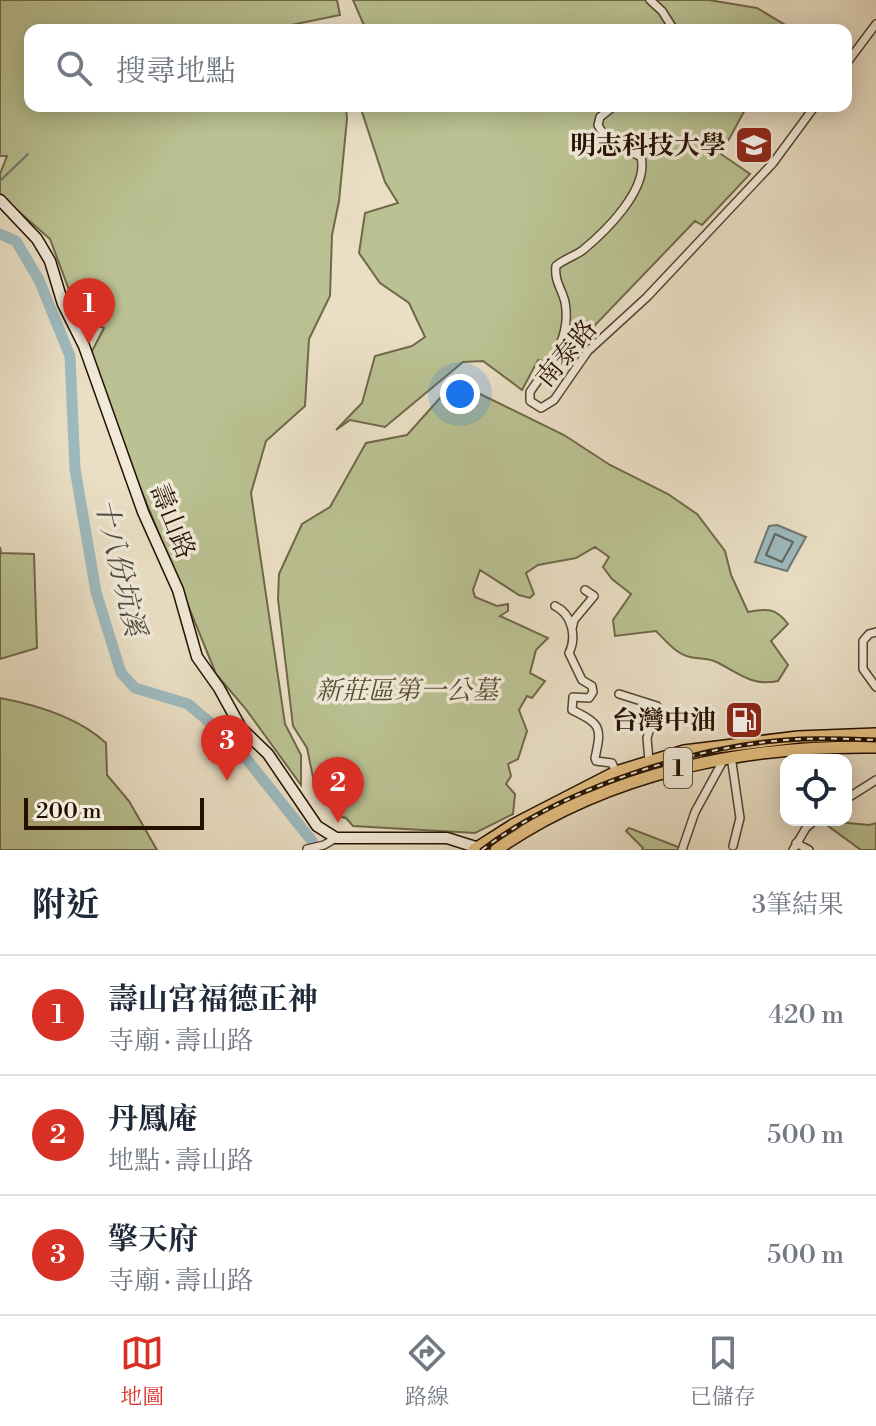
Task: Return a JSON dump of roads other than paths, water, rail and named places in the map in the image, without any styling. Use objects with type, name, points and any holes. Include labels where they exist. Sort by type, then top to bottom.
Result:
[{"type":"main road","name":"1","points":[[479,849],[513,825],[616,772],[649,761],[684,751],[798,737],[876,734]]},
{"type":"main road","name":"1","points":[[496,850],[572,807],[628,783],[728,757],[800,748],[876,747]]},
{"type":"street","points":[[650,0],[670,24]]},
{"type":"street","points":[[852,56],[876,24]]},
{"type":"street","name":"南泰路","points":[[606,112],[600,117],[598,125],[610,141],[641,157],[643,171],[627,205],[581,252],[556,266],[555,275],[564,299],[565,333],[561,346],[530,392],[530,401],[541,408],[554,400],[588,351],[647,297],[773,163],[811,112]]},
{"type":"street","name":"壽山路","points":[[0,200],[45,250],[63,304],[94,373],[143,512],[178,590],[202,667],[219,688],[241,728],[268,754],[317,826],[336,838]]},
{"type":"street","points":[[572,632],[574,620],[594,596],[585,590]]},
{"type":"street","points":[[555,606],[569,617],[574,643],[569,653],[582,680],[592,686],[593,692],[589,698],[573,697],[572,710],[590,718],[599,727],[596,761],[612,763],[616,772]]},
{"type":"street","points":[[876,632],[863,641],[863,669],[876,687]]},
{"type":"street","points":[[619,694],[657,706],[647,738],[649,761]]},
{"type":"street","points":[[728,757],[740,818],[733,846]]},
{"type":"street","points":[[682,850],[695,812],[728,757]]},
{"type":"street","points":[[852,795],[876,780]]},
{"type":"street","points":[[808,826],[795,846],[809,850]]},
{"type":"street","points":[[307,849],[324,847],[336,838],[447,838],[479,849]]},
{"type":"water","points":[[777,525],[806,537],[787,571],[755,562],[769,526]]},
{"type":"waterway","points":[[0,181],[28,154]]},
{"type":"waterway","name":"十八份坑溪","points":[[0,234],[16,241],[39,280],[70,356],[75,469],[96,592],[121,673],[135,688],[188,704],[233,742],[312,841]]},
{"type":"railway","points":[[482,850],[552,807],[634,773],[677,760],[762,742],[876,740]]},
{"type":"place","name":"明志科技大學","points":[[754,145]]},
{"type":"place","name":"壽山宮福德正神","points":[[89,344]]},
{"type":"place","name":"台灣中油","points":[[744,720]]},
{"type":"place","name":"擎天府","points":[[227,781]]},
{"type":"place","name":"丹鳳庵","points":[[338,823]]},
{"type":"park label","name":"新莊區第一公墓","points":[[407,690]]}]
